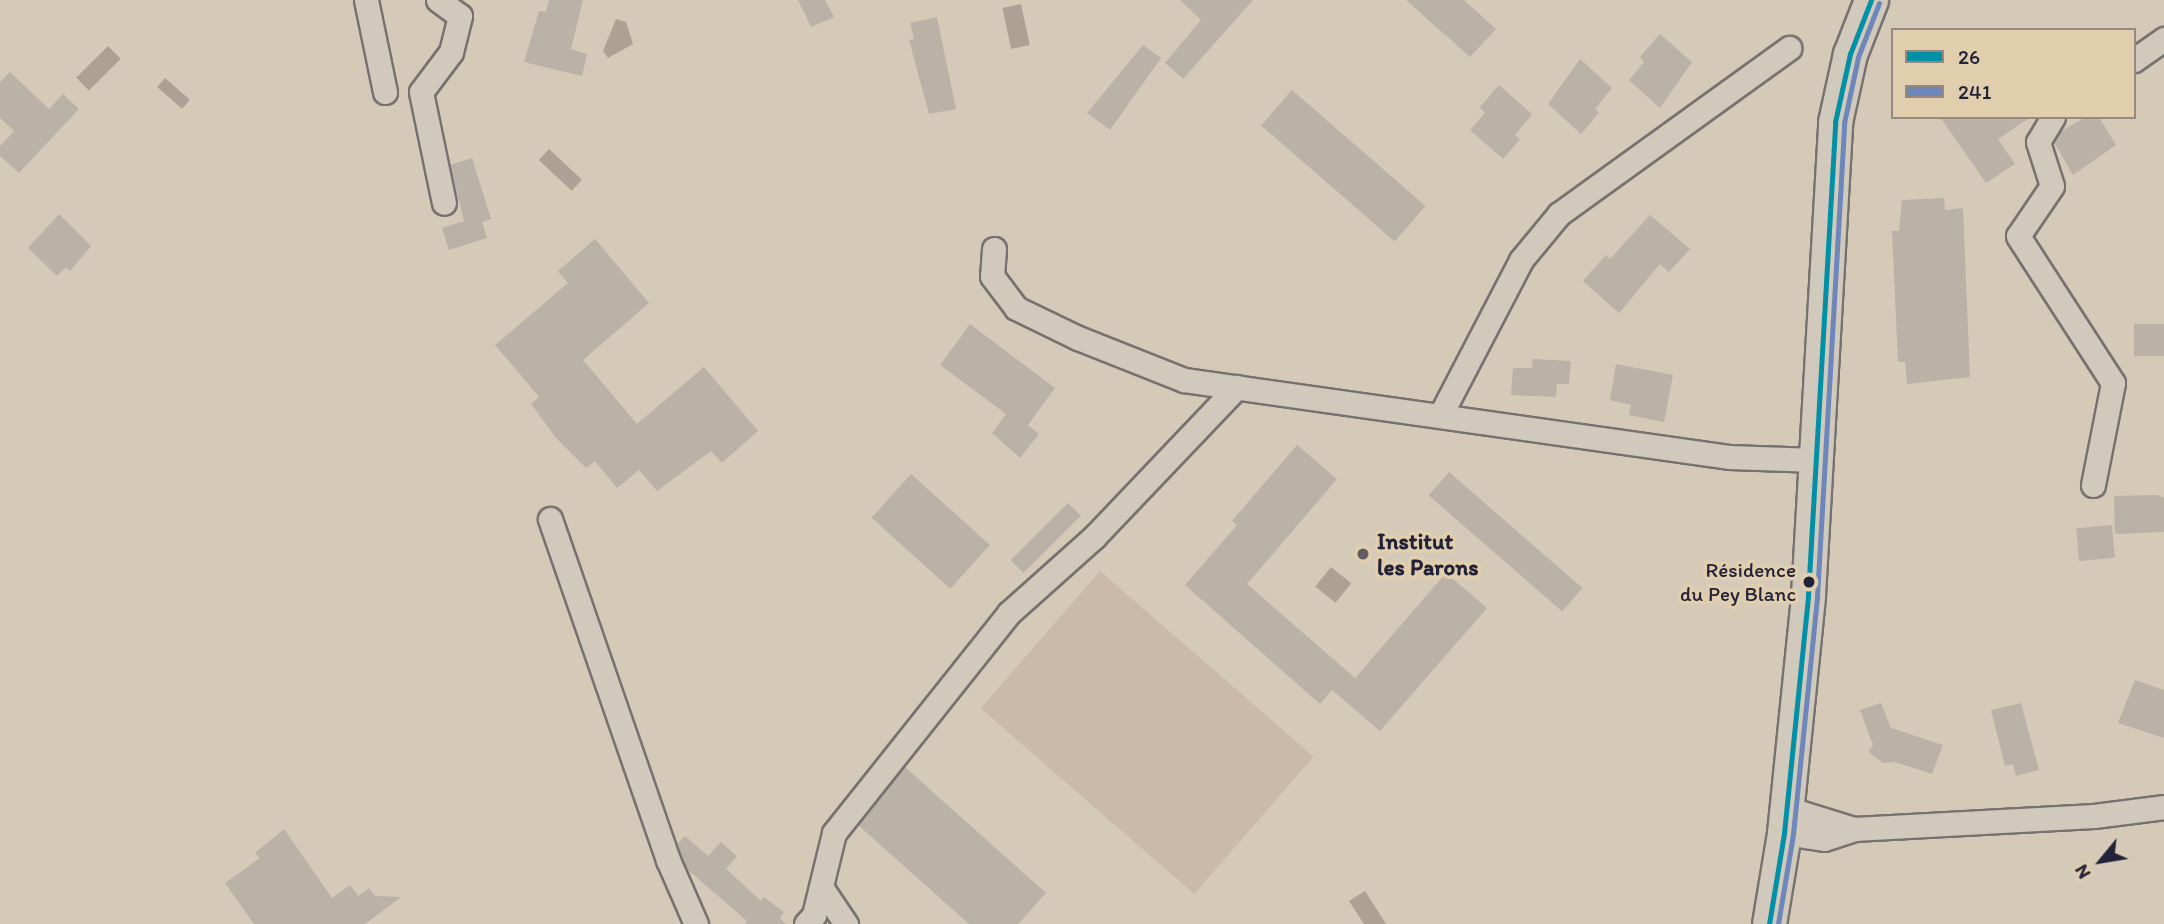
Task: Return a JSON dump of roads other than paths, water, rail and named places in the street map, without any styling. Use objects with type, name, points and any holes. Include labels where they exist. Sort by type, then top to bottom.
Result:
[{"type":"street","points":[[438,0],[460,16],[451,52],[421,92],[444,203]]},
{"type":"street","points":[[1769,924],[1785,821],[1808,594],[1835,122],[1850,54],[1871,0]]},
{"type":"street","points":[[370,4],[385,92]]},
{"type":"street","points":[[2136,60],[2164,40]]},
{"type":"street","points":[[1441,414],[1521,260],[1559,214],[1789,48]]},
{"type":"street","points":[[2052,119],[2038,142],[2052,186],[2018,236],[2113,383],[2093,485]]},
{"type":"street","points":[[994,249],[992,276],[1016,308],[1077,338],[1184,380],[1441,414],[1729,457],[1816,460]]},
{"type":"street","points":[[806,924],[814,915],[834,833],[1009,613],[1094,537],[1237,387]]},
{"type":"street","points":[[550,520],[668,860],[695,924]]},
{"type":"street","points":[[1785,821],[1854,829],[2094,816],[2164,807]]},
{"type":"street","points":[[821,887],[846,924]]},
{"type":"place","name":"Institut les Parons","points":[[1363,554]]},
{"type":"place","name":"Résidence du Pey Blanc","points":[[1809,582]]}]
